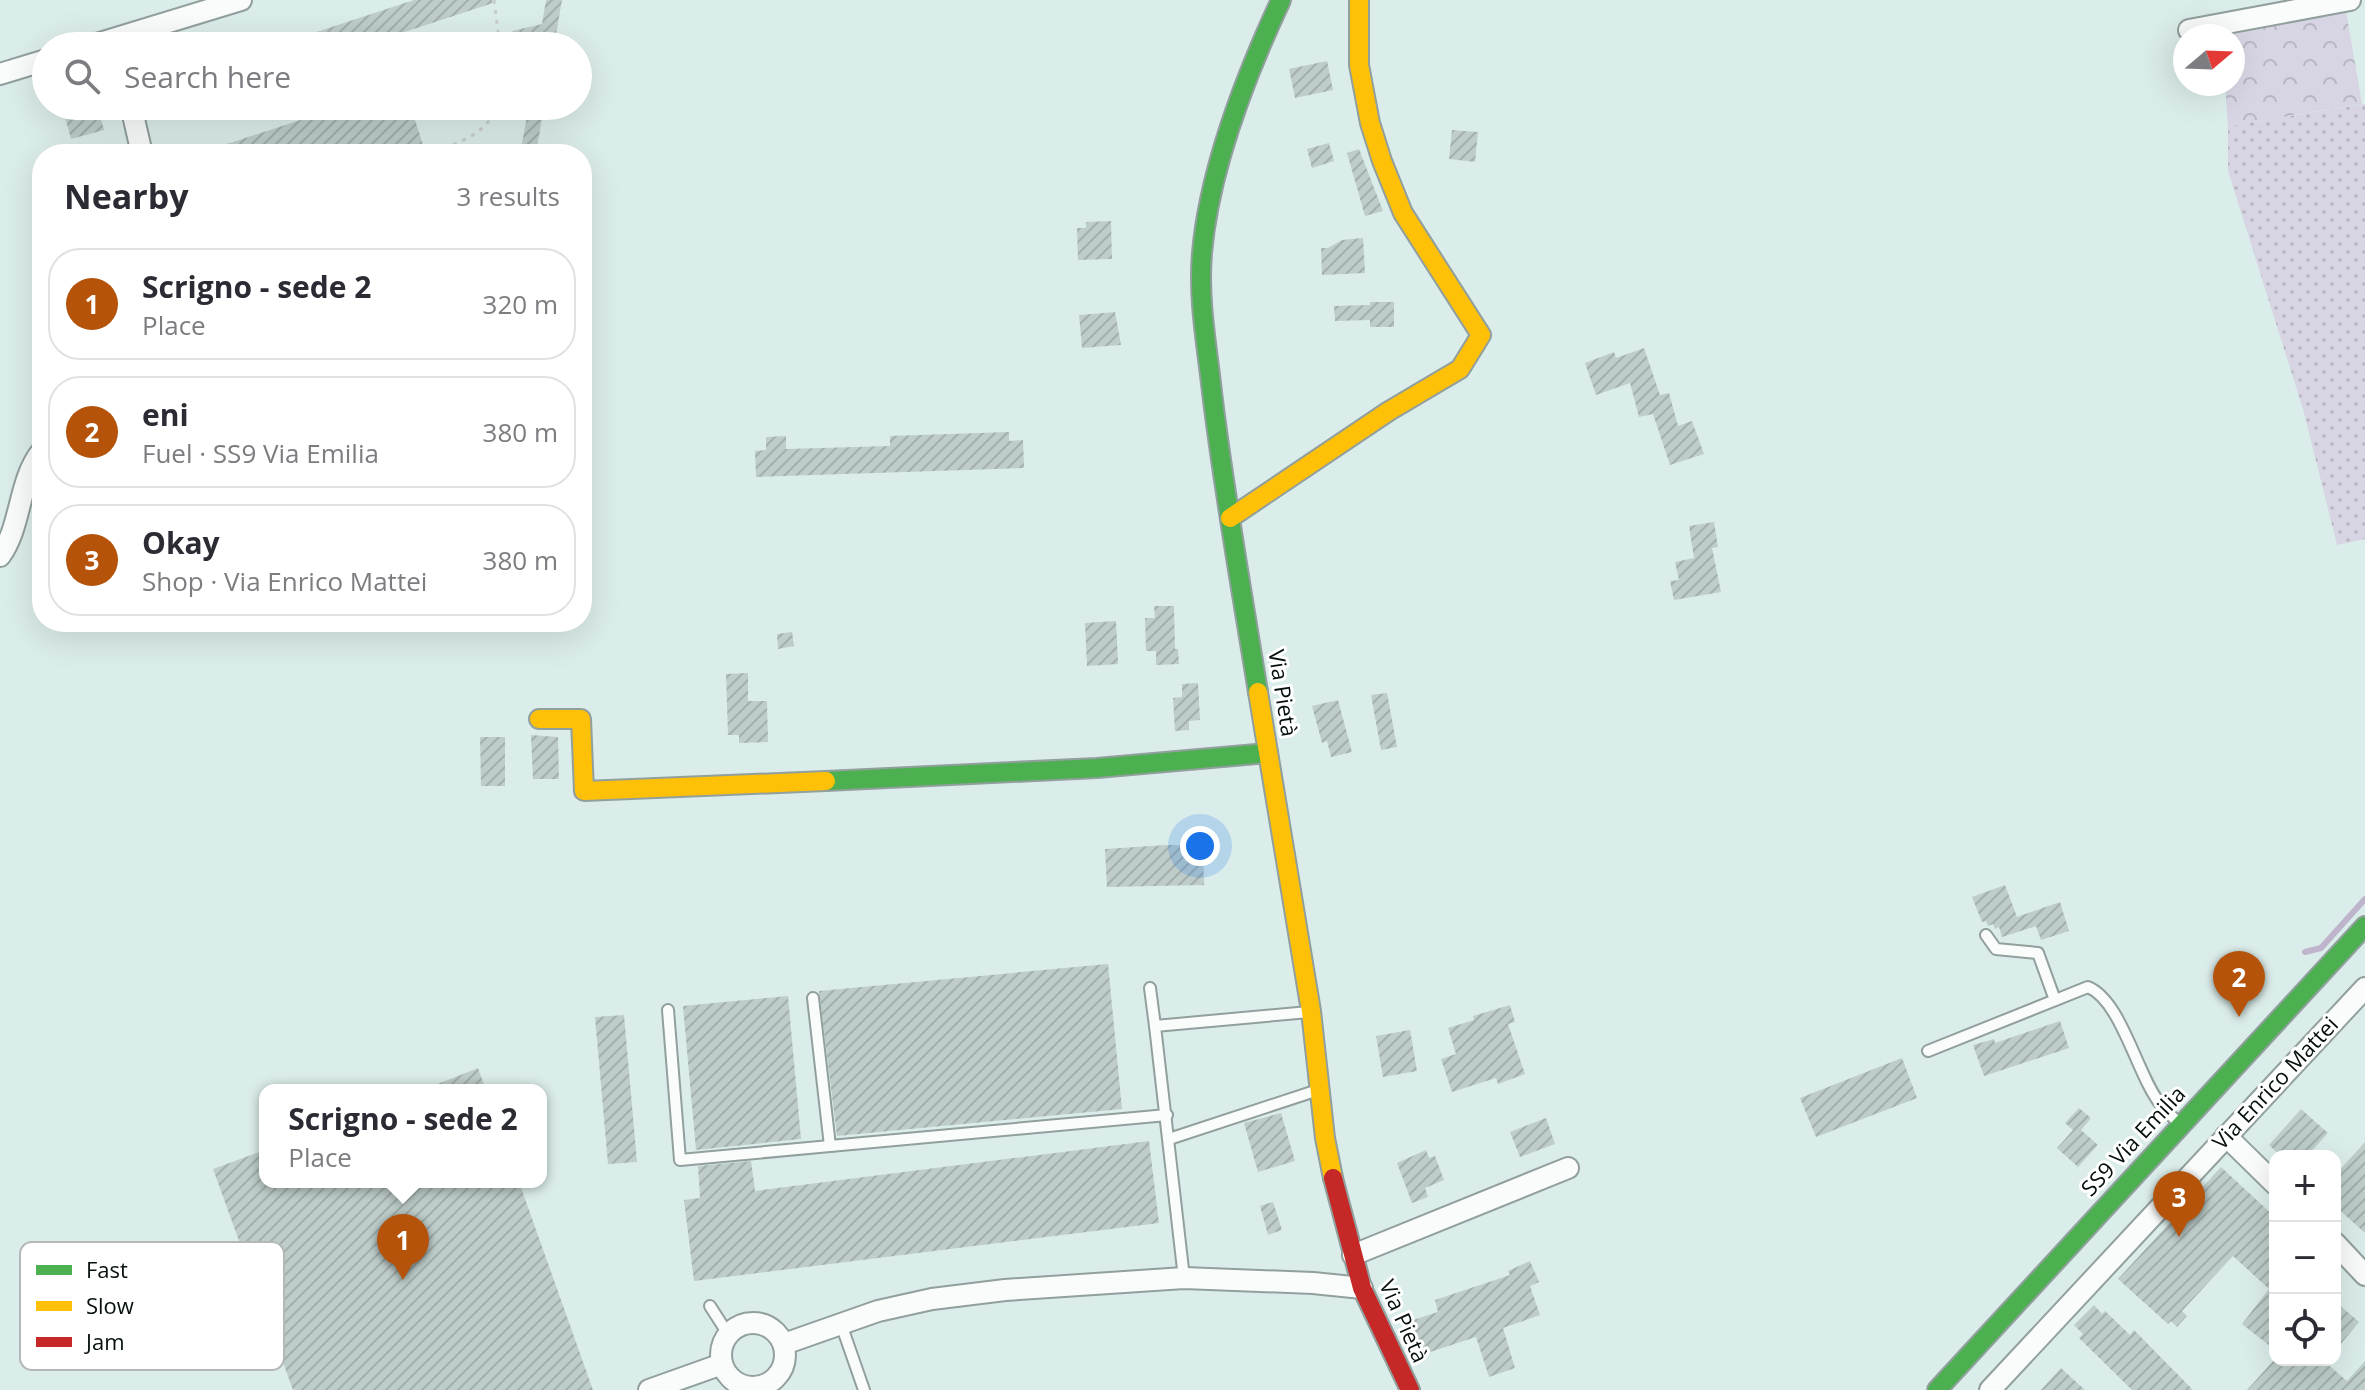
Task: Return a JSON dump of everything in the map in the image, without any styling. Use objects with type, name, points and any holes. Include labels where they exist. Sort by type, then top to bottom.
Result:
[{"type":"street","points":[[144,32],[241,0]]},
{"type":"street","name":"Via Pietà","points":[[1281,0],[1251,65],[1211,195],[1202,254],[1202,307],[1230,518],[1311,1011],[1328,1152],[1362,1288],[1410,1390]]},
{"type":"street","points":[[1230,518],[1389,411],[1460,369],[1481,335],[1403,213],[1382,161],[1370,123],[1359,65],[1359,0]]},
{"type":"street","points":[[2221,24],[2350,0]]},
{"type":"street","points":[[0,74],[32,64]]},
{"type":"street","points":[[134,120],[140,144]]},
{"type":"street","points":[[0,556],[7,546],[32,472]]},
{"type":"street","points":[[539,719],[581,719],[584,791],[916,778],[1196,761],[1268,753]]},
{"type":"street","name":"SS9 Via Emilia","points":[[1937,1390],[2365,926]]},
{"type":"street","name":"Via Enrico Mattei","points":[[1990,1390],[2365,988]]},
{"type":"street","points":[[2226,1136],[2269,1178]]},
{"type":"street","points":[[1353,1255],[1568,1168]]},
{"type":"street","points":[[2341,1249],[2365,1275]]},
{"type":"street","points":[[784,1344],[878,1311],[932,1299],[1035,1288],[1184,1278],[1362,1288]]},
{"type":"street","points":[[754,1322],[772,1328],[784,1344],[780,1374],[763,1386],[743,1386],[733,1381],[722,1364],[720,1354],[728,1334],[744,1323],[754,1322]]},
{"type":"street","points":[[649,1390],[722,1364]]},
{"type":"lane","points":[[1986,935],[1996,949],[2038,953],[2055,1000]]},
{"type":"lane","points":[[1928,1051],[2088,987],[2099,992],[2123,1029],[2160,1105],[2181,1125]]},
{"type":"lane","points":[[1150,988],[1184,1278]]},
{"type":"lane","points":[[813,998],[830,1146]]},
{"type":"lane","points":[[668,1010],[680,1160],[1167,1115]]},
{"type":"lane","points":[[1155,1026],[1311,1011]]},
{"type":"lane","points":[[1169,1139],[1319,1089]]},
{"type":"lane","points":[[710,1306],[728,1334]]},
{"type":"lane","points":[[841,1324],[864,1390]]},
{"type":"path","points":[[494,0],[498,32]]},
{"type":"path","points":[[455,144],[481,132],[492,120]]},
{"type":"green space","points":[[2346,11],[2362,104],[2228,126],[2226,96],[2245,96],[2245,31]]},
{"type":"green space","points":[[2365,104],[2365,539],[2337,545],[2303,409],[2228,171],[2228,126]]},
{"type":"building","points":[[414,0],[492,0],[493,3],[405,32],[317,32]]},
{"type":"building","points":[[546,0],[562,0],[556,32],[512,31],[542,24]]},
{"type":"building","points":[[1327,61],[1333,90],[1295,98],[1289,69]]},
{"type":"building","points":[[66,120],[101,120],[104,130],[71,139]]},
{"type":"building","points":[[300,120],[415,120],[423,144],[342,144],[227,144]]},
{"type":"building","points":[[526,120],[542,120],[538,144],[522,144]]},
{"type":"building","points":[[1452,130],[1478,132],[1475,162],[1449,159]]},
{"type":"building","points":[[1329,143],[1334,161],[1312,168],[1307,149]]},
{"type":"building","points":[[1359,149],[1383,211],[1365,216],[1347,153]]},
{"type":"building","points":[[1111,221],[1112,259],[1078,260],[1077,228],[1086,228],[1086,222]]},
{"type":"building","points":[[1363,238],[1365,273],[1322,275],[1321,248],[1328,248],[1342,240]]},
{"type":"building","points":[[1370,302],[1394,302],[1394,327],[1370,327],[1370,320],[1335,321],[1334,306],[1370,305]]},
{"type":"building","points":[[1115,312],[1121,345],[1082,348],[1079,315]]},
{"type":"building","points":[[1644,348],[1660,395],[1669,393],[1678,426],[1692,421],[1704,454],[1670,465],[1653,414],[1639,417],[1630,383],[1596,395],[1585,363],[1614,352],[1616,358]]},
{"type":"building","points":[[1009,432],[1009,441],[1023,440],[1024,468],[756,477],[755,451],[766,450],[766,437],[786,436],[786,449],[890,446],[890,436]]},
{"type":"building","points":[[1714,522],[1718,547],[1712,548],[1721,592],[1674,600],[1670,581],[1679,580],[1675,562],[1694,558],[1689,526]]},
{"type":"building","points":[[1154,606],[1174,606],[1175,649],[1178,649],[1179,664],[1156,665],[1156,651],[1146,651],[1145,618],[1155,618]]},
{"type":"building","points":[[1116,621],[1118,664],[1087,666],[1085,623]]},
{"type":"building","points":[[792,632],[794,646],[778,649],[777,634]]},
{"type":"building","points":[[748,673],[748,701],[767,701],[768,742],[739,743],[739,735],[728,735],[726,674]]},
{"type":"building","points":[[1198,683],[1200,720],[1189,721],[1189,730],[1175,731],[1173,698],[1182,697],[1182,684]]},
{"type":"building","points":[[1387,693],[1397,747],[1381,750],[1371,695]]},
{"type":"building","points":[[1338,700],[1352,752],[1331,757],[1327,741],[1322,743],[1312,706]]},
{"type":"building","points":[[531,735],[558,737],[559,779],[533,779]]},
{"type":"building","points":[[480,737],[505,737],[505,786],[481,786]]},
{"type":"building","points":[[1203,845],[1204,885],[1107,887],[1105,849]]},
{"type":"building","points":[[2005,885],[2017,917],[2060,902],[2069,931],[2041,940],[2036,926],[2002,937],[1999,927],[1995,929],[1993,924],[1988,926],[1986,921],[1982,922],[1972,897]]},
{"type":"building","points":[[1108,964],[1122,1109],[837,1136],[819,991]]},
{"type":"building","points":[[788,996],[801,1139],[696,1150],[683,1006]]},
{"type":"building","points":[[1510,1005],[1515,1022],[1508,1024],[1525,1074],[1498,1084],[1496,1078],[1452,1092],[1441,1059],[1456,1054],[1448,1028],[1474,1020],[1473,1016]]},
{"type":"building","points":[[624,1015],[637,1162],[608,1164],[595,1017]]},
{"type":"building","points":[[2060,1021],[2069,1048],[1984,1076],[1973,1045],[1994,1039],[1995,1043]]},
{"type":"building","points":[[1410,1030],[1417,1071],[1383,1077],[1376,1036]]},
{"type":"building","points":[[1902,1058],[1917,1098],[1816,1137],[1800,1098]]},
{"type":"building","points":[[478,1068],[484,1084],[438,1084]]},
{"type":"building","points":[[2079,1108],[2091,1118],[2081,1130],[2098,1145],[2078,1167],[2057,1148],[2073,1130],[2065,1123]]},
{"type":"building","points":[[2301,1109],[2328,1133],[2312,1150],[2274,1150],[2269,1145]]},
{"type":"building","points":[[1281,1113],[1295,1161],[1258,1172],[1244,1123]]},
{"type":"building","points":[[1546,1118],[1555,1144],[1520,1157],[1510,1132]]},
{"type":"building","points":[[1149,1141],[1159,1223],[694,1281],[684,1200],[700,1198],[698,1166],[751,1161],[755,1191]]},
{"type":"building","points":[[2365,1142],[2365,1233],[2341,1211],[2341,1168]]},
{"type":"building","points":[[1426,1150],[1429,1158],[1435,1156],[1444,1180],[1425,1188],[1428,1197],[1412,1203],[1397,1163]]},
{"type":"building","points":[[259,1152],[259,1188],[521,1188],[593,1390],[293,1390],[284,1365],[284,1242],[239,1242],[213,1169]]},
{"type":"building","points":[[2221,1167],[2269,1211],[2269,1289],[2233,1256],[2182,1311],[2187,1316],[2177,1327],[2171,1321],[2168,1324],[2118,1279]]},
{"type":"building","points":[[1273,1202],[1282,1230],[1268,1235],[1260,1206]]},
{"type":"building","points":[[1530,1261],[1539,1282],[1530,1286],[1540,1315],[1503,1328],[1515,1368],[1489,1377],[1476,1337],[1418,1356],[1407,1322],[1438,1312],[1435,1300],[1510,1275],[1508,1271]]},
{"type":"building","points":[[2269,1289],[2269,1345],[2242,1324]]},
{"type":"building","points":[[2094,1305],[2102,1314],[2105,1311],[2130,1335],[2134,1330],[2193,1390],[2132,1390],[2079,1338],[2083,1334],[2074,1325]]},
{"type":"building","points":[[2341,1306],[2359,1322],[2341,1344]]},
{"type":"building","points":[[2365,1361],[2365,1390],[2247,1390],[2269,1366],[2330,1366],[2347,1381]]},
{"type":"building","points":[[2061,1368],[2085,1390],[2041,1390]]},
{"type":"waterway","points":[[2305,952],[2321,948],[2365,899]]},
{"type":"traffic: fast","points":[[1258,692],[1217,430],[1201,271],[1206,222],[1221,157],[1242,91],[1281,0]]},
{"type":"traffic: fast","points":[[826,781],[1097,768],[1268,753]]},
{"type":"traffic: fast","points":[[1937,1390],[2365,926]]},
{"type":"traffic: slow","points":[[1230,518],[1389,411],[1460,369],[1481,335],[1403,213],[1382,161],[1370,123],[1359,65],[1359,0]]},
{"type":"traffic: slow","points":[[1258,692],[1311,1011],[1325,1138],[1333,1178]]},
{"type":"traffic: slow","points":[[539,719],[581,719],[584,791],[826,781]]},
{"type":"traffic: jam","points":[[1333,1178],[1362,1288],[1410,1390]]},
{"type":"place","name":"eni","points":[[2239,1017]]},
{"type":"place","name":"Okay","points":[[2179,1237]]},
{"type":"place","name":"Scrigno - sede 2","points":[[403,1280]]}]
